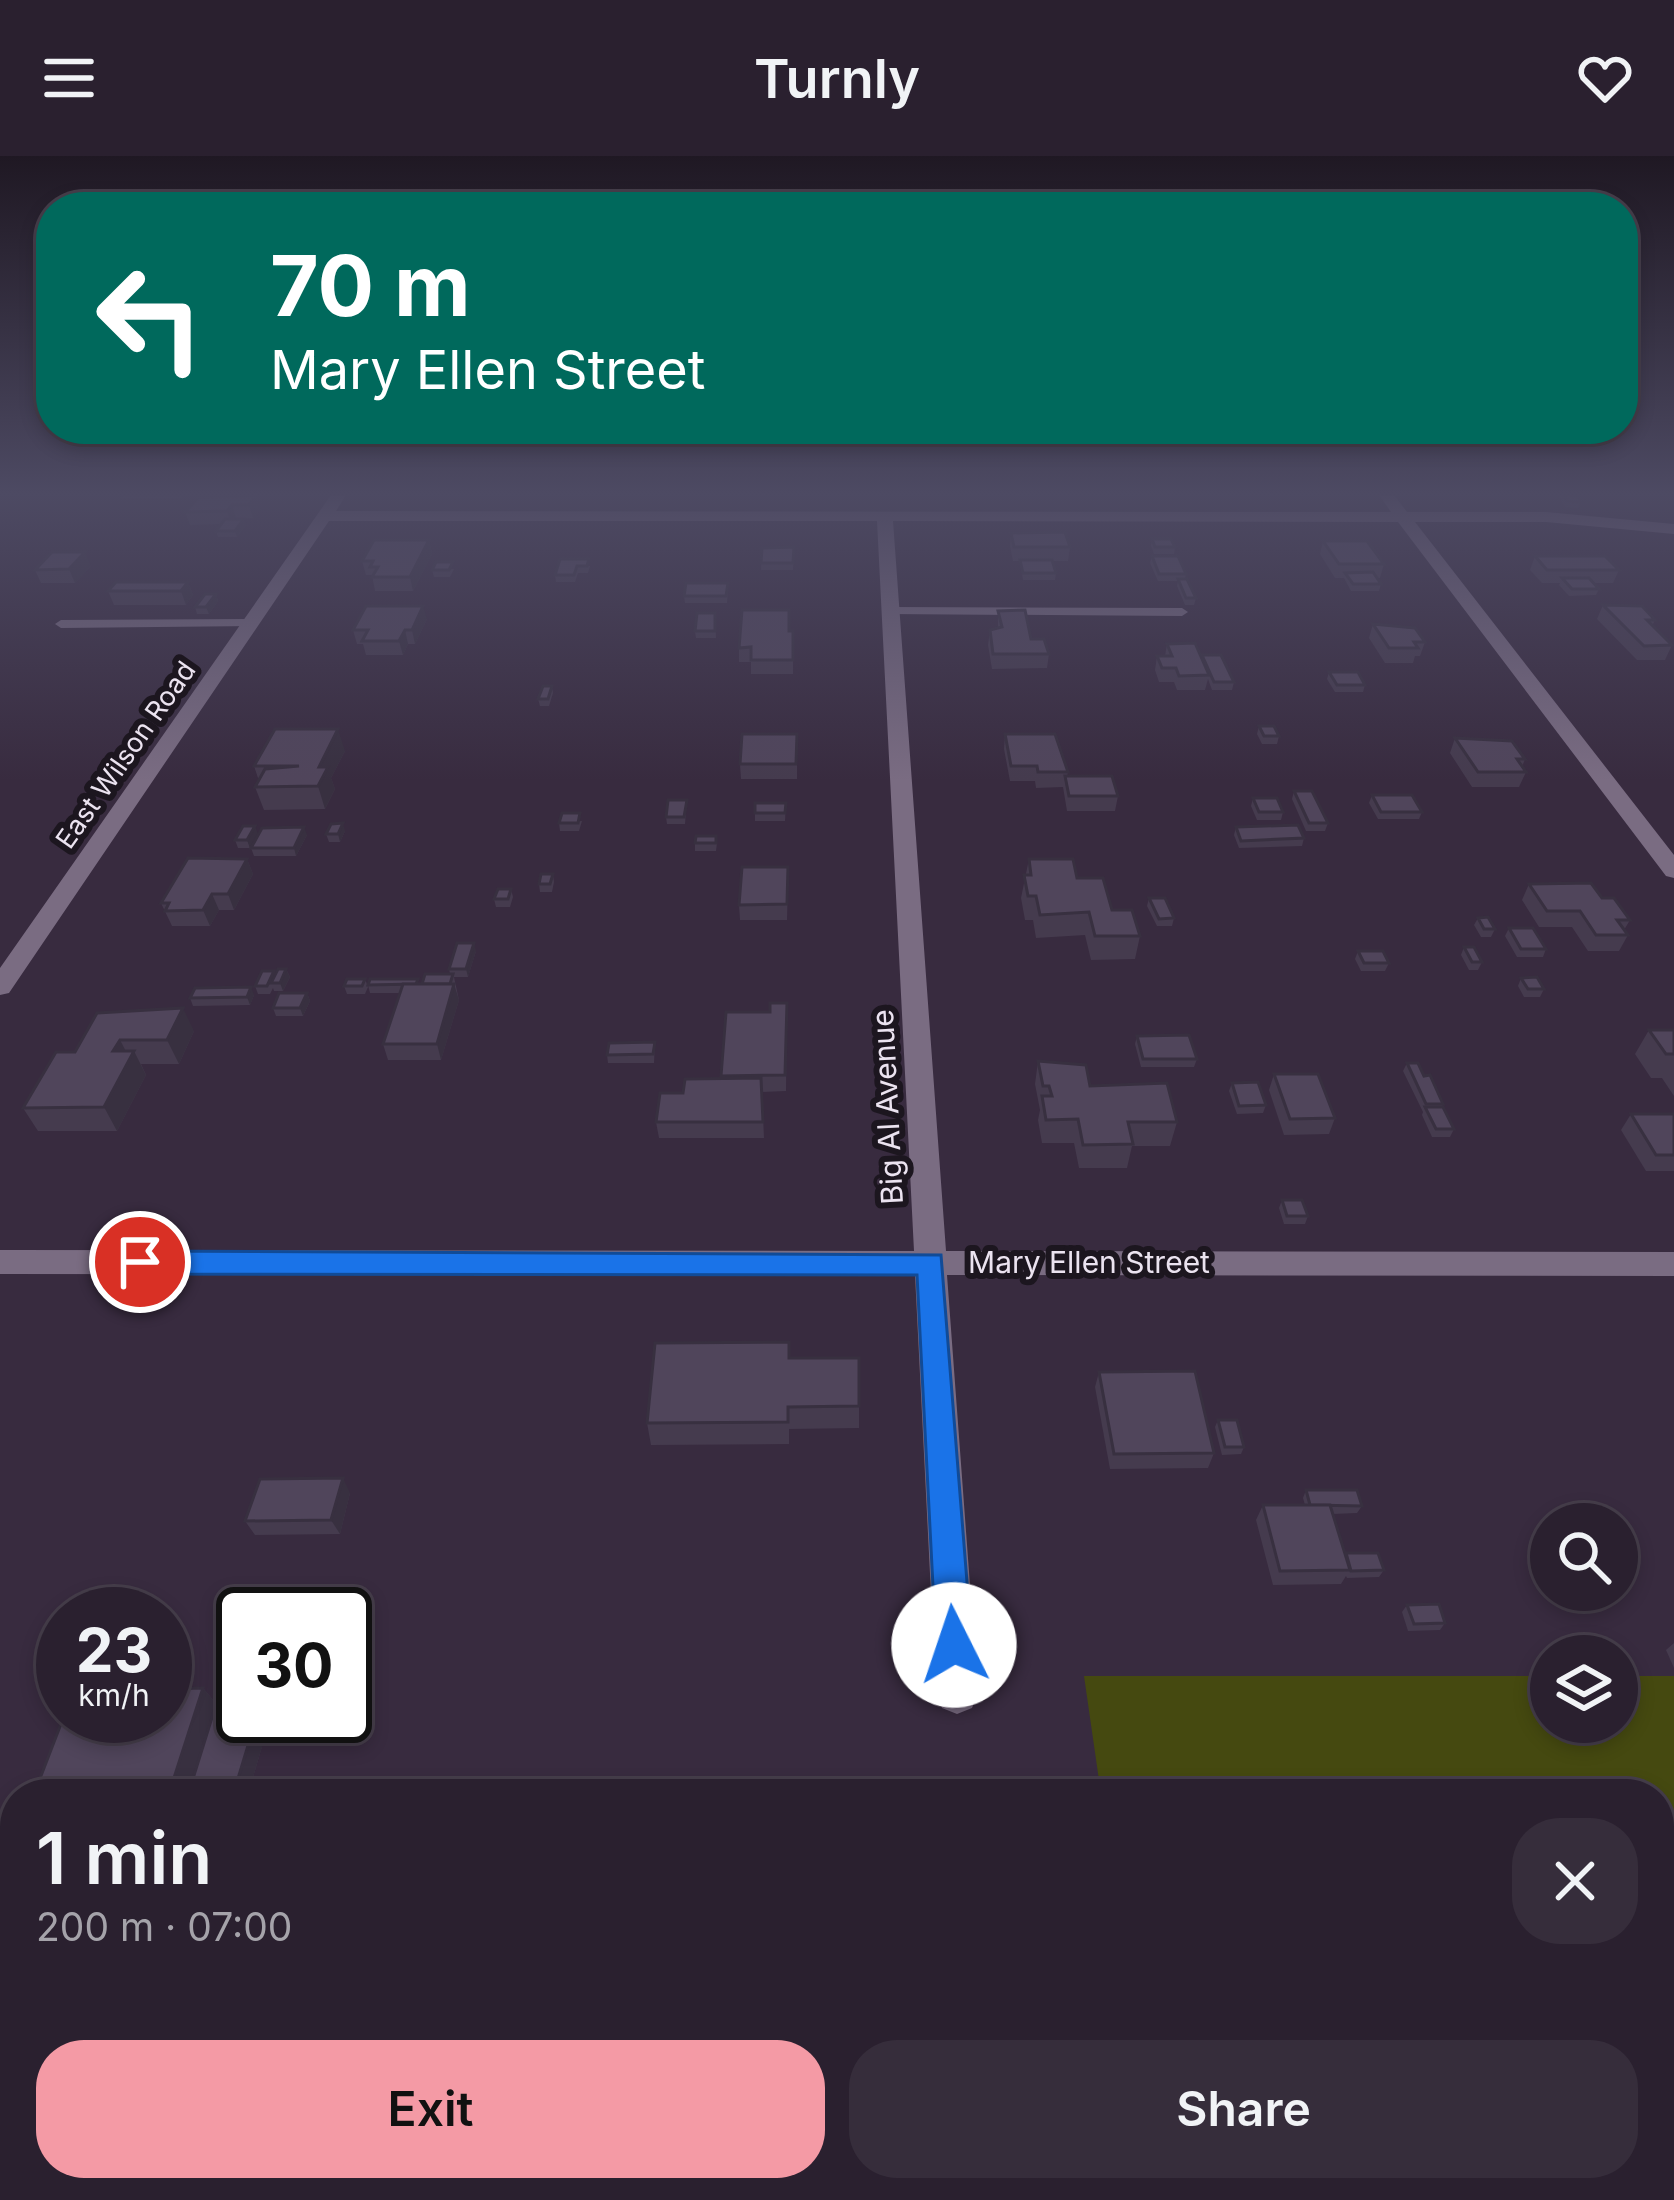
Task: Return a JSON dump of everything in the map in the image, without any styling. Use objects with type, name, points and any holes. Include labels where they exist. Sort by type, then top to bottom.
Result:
[{"type":"street","name":"East Wilson Road","points":[[0,987],[272,590]]},
{"type":"street","name":"Big Al Avenue","points":[[890,590],[957,1693]]},
{"type":"street","points":[[1459,590],[1674,871]]},
{"type":"street","points":[[1644,832],[1674,832]]},
{"type":"street","name":"Mary Ellen Street","points":[[0,1262],[1674,1264]]},
{"type":"lane","points":[[891,611],[1182,612]]},
{"type":"lane","points":[[61,624],[250,623]]},
{"type":"green space","points":[[1084,1676],[1530,1676],[1530,1743],[1638,1743],[1638,1676],[1674,1676],[1674,1779],[1099,1779]]},
{"type":"building","points":[[685,590],[727,590],[726,596],[684,596]]},
{"type":"building","points":[[205,594],[216,594],[206,607],[195,607]]},
{"type":"building","points":[[1603,605],[1642,606],[1655,620],[1647,620],[1672,645],[1644,646]]},
{"type":"building","points":[[366,606],[423,606],[412,630],[405,630],[399,641],[362,641],[368,630],[353,630]]},
{"type":"building","points":[[742,610],[789,610],[793,660],[751,660],[751,647],[739,648]]},
{"type":"building","points":[[1025,610],[1031,639],[1044,639],[1049,654],[993,654],[990,630],[1002,627],[998,611]]},
{"type":"building","points":[[697,613],[715,613],[715,631],[695,631]]},
{"type":"building","points":[[1373,624],[1415,628],[1425,642],[1414,642],[1418,648],[1389,648]]},
{"type":"building","points":[[1195,643],[1209,675],[1179,676],[1176,668],[1162,668],[1157,656],[1172,656],[1167,644]]},
{"type":"building","points":[[1202,655],[1221,655],[1234,682],[1214,682]]},
{"type":"building","points":[[1329,672],[1358,672],[1365,685],[1337,685]]},
{"type":"building","points":[[543,686],[552,686],[548,699],[538,699]]},
{"type":"building","points":[[1259,726],[1274,726],[1279,736],[1264,736]]},
{"type":"building","points":[[275,729],[338,729],[319,767],[328,767],[318,786],[255,787],[265,769],[299,766],[254,766]]},
{"type":"building","points":[[742,734],[797,734],[796,764],[740,764]]},
{"type":"building","points":[[1005,734],[1055,734],[1068,772],[1011,766]]},
{"type":"building","points":[[1455,738],[1512,741],[1525,759],[1517,759],[1526,772],[1478,772]]},
{"type":"building","points":[[1065,776],[1112,776],[1118,796],[1069,796]]},
{"type":"building","points":[[1294,791],[1312,791],[1328,823],[1309,823]]},
{"type":"building","points":[[1372,795],[1412,795],[1422,812],[1381,812]]},
{"type":"building","points":[[1253,798],[1277,798],[1283,812],[1259,812]]},
{"type":"building","points":[[668,800],[687,800],[684,817],[666,817]]},
{"type":"building","points":[[755,803],[786,803],[785,813],[755,813]]},
{"type":"building","points":[[562,813],[580,813],[578,823],[559,823]]},
{"type":"building","points":[[343,823],[338,834],[326,834],[331,824]]},
{"type":"building","points":[[1298,825],[1304,838],[1241,841],[1236,827]]},
{"type":"building","points":[[243,826],[255,826],[247,840],[235,840]]},
{"type":"building","points":[[304,827],[294,848],[251,848],[262,828]]},
{"type":"building","points":[[696,836],[716,836],[716,843],[695,843]]},
{"type":"building","points":[[188,858],[247,859],[228,894],[212,894],[203,910],[165,911],[169,903],[161,903]]},
{"type":"building","points":[[1029,859],[1073,859],[1077,878],[1103,878],[1112,910],[1132,910],[1140,936],[1095,936],[1089,912],[1040,915],[1036,896],[1028,896],[1024,875],[1031,875]]},
{"type":"building","points":[[742,867],[788,867],[787,904],[739,905]]},
{"type":"building","points":[[541,874],[553,874],[550,884],[539,884]]},
{"type":"building","points":[[1591,883],[1602,898],[1614,898],[1630,920],[1617,920],[1628,935],[1596,935],[1580,911],[1547,911],[1529,884]]},
{"type":"building","points":[[498,889],[511,889],[508,899],[494,899]]},
{"type":"building","points":[[1149,898],[1165,898],[1174,918],[1159,919]]},
{"type":"building","points":[[1488,917],[1495,929],[1484,929],[1478,918]]},
{"type":"building","points":[[1509,928],[1533,928],[1546,949],[1521,949]]},
{"type":"building","points":[[457,943],[474,943],[466,969],[449,969]]},
{"type":"building","points":[[1464,947],[1474,947],[1482,962],[1472,962]]},
{"type":"building","points":[[1358,951],[1383,951],[1389,963],[1364,963]]},
{"type":"building","points":[[278,969],[286,969],[280,983],[271,983]]},
{"type":"building","points":[[262,971],[274,971],[267,986],[255,986]]},
{"type":"building","points":[[425,974],[453,974],[450,984],[422,984]]},
{"type":"building","points":[[1537,977],[1544,989],[1528,989],[1521,978]]},
{"type":"building","points":[[347,979],[365,979],[362,986],[344,986]]},
{"type":"building","points":[[370,979],[418,979],[416,984],[368,985]]},
{"type":"building","points":[[403,984],[454,984],[437,1044],[383,1044]]},
{"type":"building","points":[[251,987],[247,997],[190,998],[195,988]]},
{"type":"building","points":[[279,993],[307,993],[300,1008],[273,1008]]},
{"type":"building","points":[[770,1003],[787,1003],[785,1075],[721,1076],[726,1012],[770,1012]]},
{"type":"building","points":[[183,1008],[167,1040],[120,1040],[113,1051],[134,1051],[104,1107],[23,1108],[56,1052],[75,1052],[97,1013]]},
{"type":"building","points":[[1649,1030],[1674,1030],[1674,1054],[1666,1054]]},
{"type":"building","points":[[1189,1035],[1197,1059],[1143,1059],[1137,1036]]},
{"type":"building","points":[[655,1042],[653,1054],[607,1055],[609,1043]]},
{"type":"building","points":[[1038,1061],[1086,1065],[1090,1086],[1167,1083],[1177,1122],[1128,1122],[1133,1144],[1083,1145],[1078,1119],[1046,1120],[1042,1096],[1052,1096],[1049,1086],[1043,1086]]},
{"type":"building","points":[[1407,1063],[1418,1063],[1424,1076],[1430,1075],[1443,1104],[1426,1104]]},
{"type":"building","points":[[1274,1074],[1318,1074],[1335,1118],[1290,1119]]},
{"type":"building","points":[[761,1078],[763,1122],[656,1122],[660,1093],[683,1093],[685,1079]]},
{"type":"building","points":[[1258,1082],[1266,1105],[1239,1106],[1232,1083]]},
{"type":"building","points":[[1425,1107],[1443,1107],[1454,1129],[1436,1129]]},
{"type":"building","points":[[1631,1114],[1674,1114],[1674,1155],[1656,1155]]},
{"type":"building","points":[[1282,1200],[1302,1200],[1308,1216],[1287,1216]]},
{"type":"building","points":[[789,1342],[789,1358],[859,1358],[859,1406],[788,1407],[788,1422],[647,1423],[655,1343]]},
{"type":"building","points":[[1195,1371],[1214,1453],[1114,1454],[1099,1372]]},
{"type":"building","points":[[1218,1420],[1237,1420],[1244,1447],[1225,1447]]},
{"type":"building","points":[[343,1478],[331,1520],[245,1521],[260,1479]]},
{"type":"building","points":[[1306,1490],[1357,1490],[1362,1506],[1310,1505]]},
{"type":"building","points":[[1263,1505],[1330,1505],[1350,1570],[1280,1571]]},
{"type":"building","points":[[1346,1553],[1378,1553],[1384,1570],[1351,1571]]},
{"type":"building","points":[[1439,1604],[1445,1623],[1414,1624],[1407,1605]]},
{"type":"building","points":[[192,1688],[203,1688],[192,1722]]},
{"type":"building","points":[[214,1711],[216,1743],[249,1743],[238,1779],[193,1779]]},
{"type":"building","points":[[54,1743],[185,1743],[174,1779],[40,1779]]},
{"type":"route","points":[[140,1262],[931,1263],[954,1645]]}]
